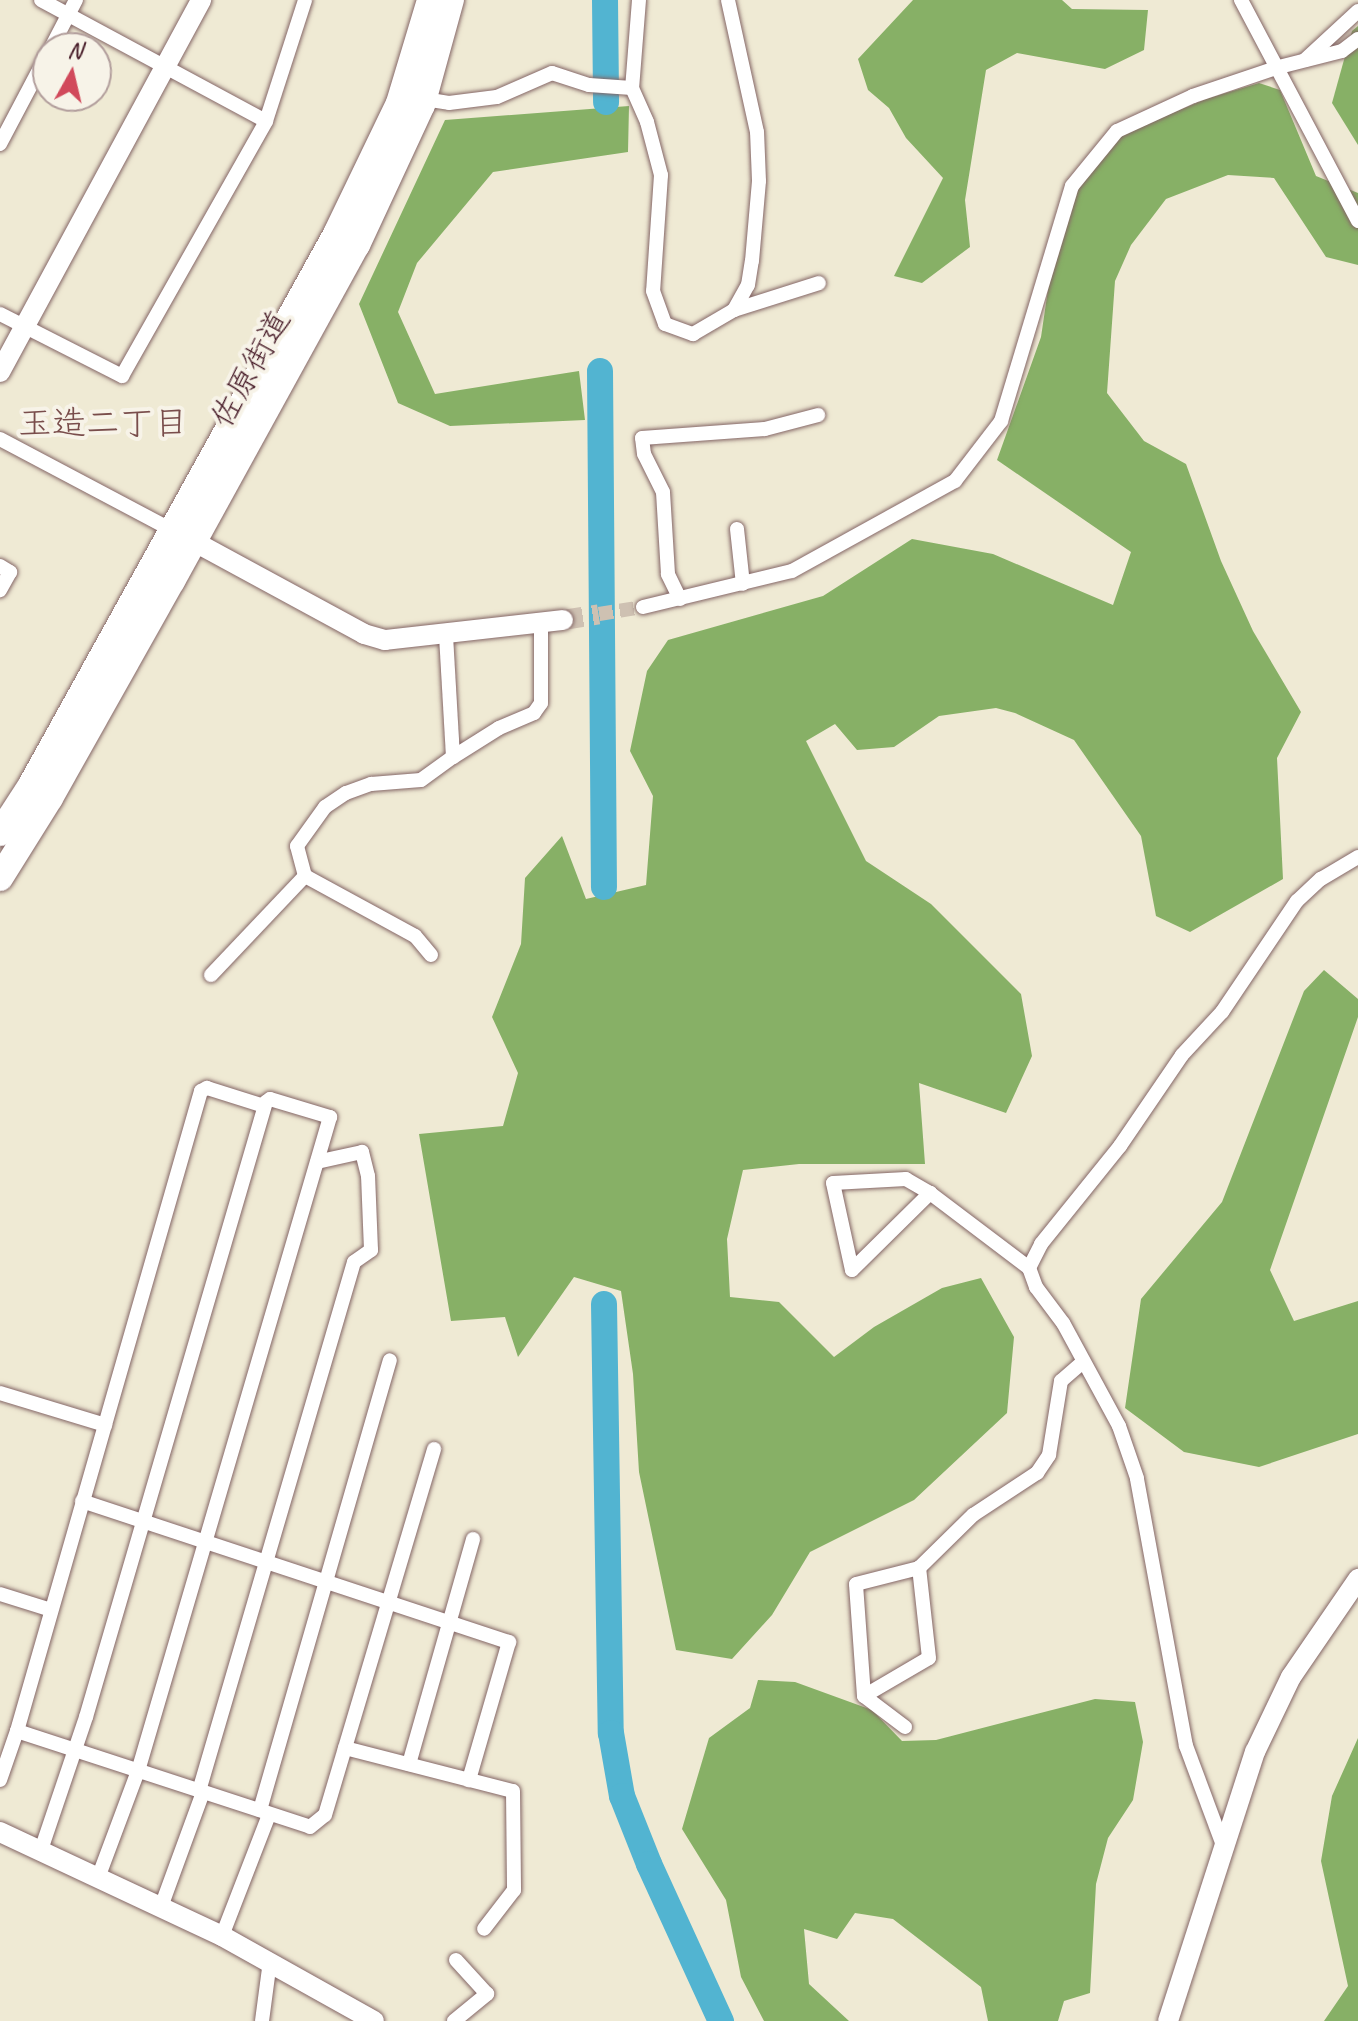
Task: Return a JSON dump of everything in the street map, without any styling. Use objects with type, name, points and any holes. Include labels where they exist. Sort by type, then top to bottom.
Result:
[{"type":"highway","name":"佐原街道","points":[[0,878],[50,798],[382,142],[416,56],[430,0]]},
{"type":"highway","name":"佐原街道","points":[[0,833],[357,245],[424,99],[451,0]]},
{"type":"street","points":[[41,0],[266,121]]},
{"type":"street","points":[[59,32],[76,0]]},
{"type":"street","points":[[0,372],[201,0]]},
{"type":"street","points":[[0,314],[122,376],[266,121],[305,0]]},
{"type":"street","points":[[639,0],[627,89],[647,122],[661,175],[653,291],[665,324],[693,334],[734,310],[819,283]]},
{"type":"street","points":[[728,0],[757,132],[759,181],[748,285],[734,310]]},
{"type":"street","points":[[1241,0],[1358,221]]},
{"type":"street","points":[[1303,62],[1358,11]]},
{"type":"street","points":[[643,607],[792,571],[955,481],[1001,421],[1072,186],[1117,131],[1173,104],[1279,67],[1342,51],[1358,39]]},
{"type":"street","points":[[424,99],[449,103],[497,97],[552,73],[589,85],[627,89]]},
{"type":"street","points":[[0,144],[32,83]]},
{"type":"street","points":[[680,599],[668,574],[663,492],[644,454],[642,438],[765,429],[818,415]]},
{"type":"street","points":[[0,439],[364,634],[385,640],[563,620]]},
{"type":"street","points":[[737,529],[743,584]]},
{"type":"street","points":[[0,566],[10,572],[0,590]]},
{"type":"street","points":[[431,955],[415,936],[305,876],[297,846],[325,807],[346,793],[371,784],[421,780],[499,728],[534,713],[541,703],[541,623]]},
{"type":"street","points":[[446,635],[453,757]]},
{"type":"street","points":[[1029,1268],[1041,1244],[1120,1146],[1182,1055],[1222,1012],[1297,901],[1321,879],[1358,857]]},
{"type":"street","points":[[211,975],[305,876]]},
{"type":"street","points":[[0,1780],[17,1731],[201,1091],[207,1088],[264,1106]]},
{"type":"street","points":[[41,1850],[75,1750],[264,1106],[270,1099],[330,1117],[138,1771],[98,1878]]},
{"type":"street","points":[[161,1907],[201,1792],[354,1262],[371,1250],[368,1176],[362,1152],[317,1162]]},
{"type":"street","points":[[930,1193],[852,1270],[833,1183],[906,1179],[930,1193],[1029,1268],[1036,1287],[1063,1323],[1119,1426],[1137,1478],[1186,1746],[1224,1848]]},
{"type":"street","points":[[222,1936],[264,1813],[326,1581],[390,1360]]},
{"type":"street","points":[[905,1727],[864,1696],[856,1584],[919,1568],[973,1515],[1037,1473],[1049,1455],[1061,1381],[1083,1362]]},
{"type":"street","points":[[0,1393],[105,1425]]},
{"type":"street","points":[[17,1731],[310,1827],[325,1815],[434,1449]]},
{"type":"street","points":[[82,1501],[265,1564],[509,1642],[469,1780]]},
{"type":"street","points":[[409,1764],[473,1539]]},
{"type":"street","points":[[864,1696],[929,1658],[919,1568]]},
{"type":"street","points":[[1168,2021],[1255,1752],[1272,1711],[1291,1677],[1358,1579]]},
{"type":"street","points":[[0,1594],[51,1610]]},
{"type":"street","points":[[345,1748],[513,1791],[514,1890],[484,1929]]},
{"type":"street","points":[[0,1832],[222,1936],[374,2021]]},
{"type":"street","points":[[454,2021],[487,1994],[456,1960]]},
{"type":"street","points":[[262,2021],[270,1961]]},
{"type":"green space","points":[[913,0],[1062,0],[1072,9],[1148,10],[1144,50],[1105,69],[1017,53],[986,70],[965,200],[970,247],[922,283],[894,276],[943,178],[906,138],[889,108],[868,90],[858,59]]},
{"type":"green space","points":[[1358,26],[1358,145],[1332,103],[1352,31]]},
{"type":"green space","points":[[1259,83],[1280,90],[1316,176],[1358,193],[1358,265],[1326,257],[1274,178],[1228,175],[1166,199],[1131,245],[1115,281],[1107,393],[1144,441],[1186,464],[1221,561],[1253,631],[1301,712],[1277,758],[1283,879],[1190,932],[1156,916],[1141,836],[1074,740],[1015,713],[996,708],[939,716],[894,747],[857,750],[835,724],[806,741],[866,861],[931,904],[1021,994],[1032,1056],[1006,1113],[919,1083],[925,1164],[799,1164],[743,1170],[727,1239],[730,1297],[779,1302],[834,1357],[874,1327],[942,1288],[981,1278],[1014,1337],[1007,1413],[914,1500],[810,1552],[772,1615],[732,1659],[676,1650],[639,1472],[633,1374],[621,1291],[574,1277],[518,1357],[505,1317],[451,1321],[419,1134],[503,1126],[518,1073],[492,1017],[521,944],[525,878],[562,836],[586,899],[646,885],[653,796],[630,751],[647,671],[668,640],[823,596],[912,539],[993,554],[1113,605],[1131,552],[997,460],[1041,337],[1055,242],[1078,186],[1119,135],[1206,99]]},
{"type":"green space","points":[[629,106],[628,152],[493,172],[417,263],[398,312],[435,394],[579,371],[585,420],[450,426],[398,403],[359,304],[445,120]]},
{"type":"green space","points":[[1324,970],[1358,999],[1358,1017],[1270,1270],[1294,1321],[1358,1301],[1358,1434],[1259,1467],[1184,1452],[1125,1408],[1141,1299],[1222,1202],[1304,991]]},
{"type":"green space","points":[[758,1680],[795,1682],[872,1710],[902,1741],[936,1740],[1095,1699],[1135,1702],[1143,1742],[1133,1800],[1108,1838],[1096,1884],[1090,1993],[1064,2001],[1058,2021],[988,2021],[981,1987],[893,1919],[855,1913],[837,1939],[804,1929],[809,1984],[849,2021],[764,2021],[741,1977],[726,1900],[682,1829],[709,1738],[750,1708]]},
{"type":"green space","points":[[1358,1738],[1358,2021],[1324,2021],[1348,1986],[1321,1861],[1332,1796]]},
{"type":"waterway","points":[[605,0],[606,102]]},
{"type":"waterway","points":[[600,371],[604,887]]},
{"type":"waterway","points":[[604,1304],[611,1733],[622,1796],[649,1864],[721,2021]]},
{"type":"tunnel","points":[[599,614],[643,607]]},
{"type":"tunnel","points":[[563,620],[599,614]]},
{"type":"district","name":"玉造二丁目","points":[[103,423]]}]
